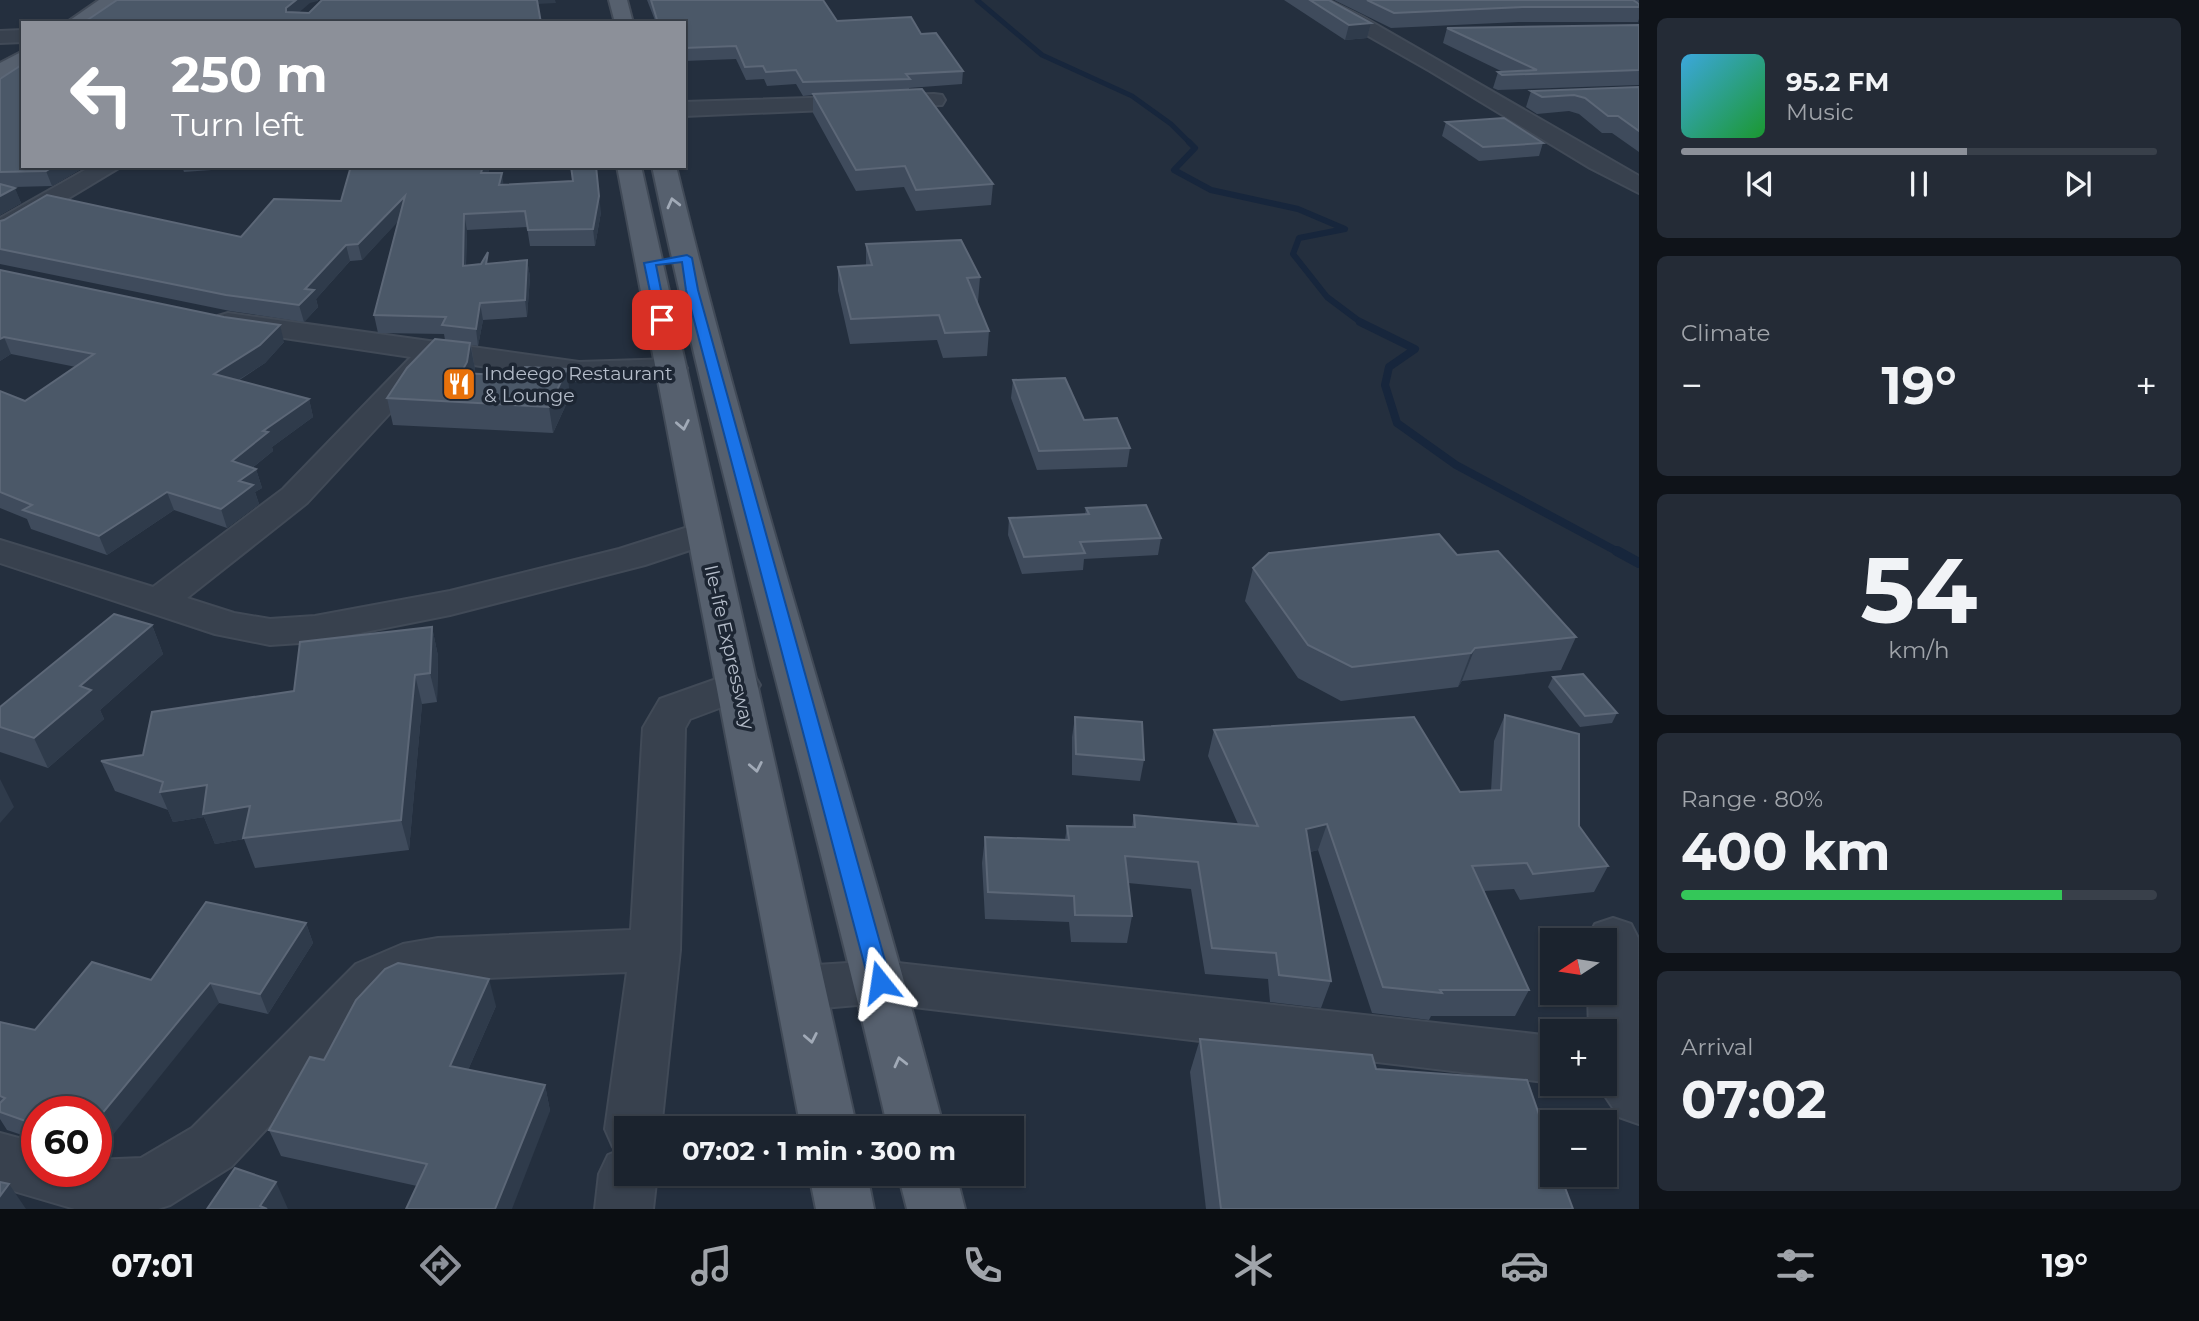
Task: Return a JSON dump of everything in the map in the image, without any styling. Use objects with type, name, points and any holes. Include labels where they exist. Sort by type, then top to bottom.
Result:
[{"type":"main road","points":[[78,21],[112,0]]},
{"type":"main road","points":[[618,0],[623,21]]},
{"type":"main road","points":[[0,72],[21,58]]},
{"type":"main road","name":"Ile-Ife Expressway","points":[[630,168],[668,260],[692,290],[880,982],[913,1116]]},
{"type":"main road","name":"Ile-Ife Expressway","points":[[664,168],[672,368],[826,1116]]},
{"type":"main road","points":[[840,1186],[845,1209]]},
{"type":"main road","points":[[930,1186],[936,1209]]},
{"type":"street","points":[[1314,0],[1388,37],[1569,148],[1639,186]]},
{"type":"street","points":[[0,37],[21,36]]},
{"type":"street","points":[[1388,37],[1422,36]]},
{"type":"street","points":[[1494,100],[1535,97]]},
{"type":"street","points":[[686,109],[934,100]]},
{"type":"street","points":[[0,229],[106,168]]},
{"type":"street","points":[[0,201],[36,208]]},
{"type":"street","points":[[205,317],[432,352],[579,371],[672,368]]},
{"type":"street","points":[[157,603],[295,496],[432,352]]},
{"type":"street","points":[[0,551],[229,625],[270,632],[315,629],[450,603],[632,557],[704,533]]},
{"type":"street","points":[[635,1116],[655,950],[664,728],[675,709],[739,685]]},
{"type":"street","points":[[94,1187],[101,1189],[149,1185],[212,1147],[374,979],[403,965],[438,959],[655,950]]},
{"type":"street","points":[[800,988],[880,982],[1540,1059]]},
{"type":"street","points":[[1616,1005],[1620,1078]]},
{"type":"street","points":[[0,1160],[21,1166]]},
{"type":"street","points":[[624,1209],[627,1186]]},
{"type":"building","points":[[117,0],[296,0],[286,8],[286,12],[309,13],[322,0],[537,0],[541,21],[86,21]]},
{"type":"building","points":[[651,0],[823,0],[837,21],[911,17],[921,34],[936,33],[963,71],[906,74],[910,79],[803,82],[796,70],[766,72],[763,66],[745,67],[736,46],[686,48],[686,21],[657,21]]},
{"type":"building","points":[[1310,0],[1329,0],[1371,23],[1349,25]]},
{"type":"building","points":[[1367,0],[1633,0],[1639,7],[1523,7],[1394,13]]},
{"type":"building","points":[[1639,25],[1639,70],[1502,75],[1498,72],[1537,70],[1447,28]]},
{"type":"building","points":[[21,65],[21,168],[51,168],[46,171],[0,172],[0,79]]},
{"type":"building","points":[[1639,87],[1639,131],[1618,116],[1608,116],[1585,98],[1574,95],[1542,97],[1531,91]]},
{"type":"building","points":[[922,89],[993,184],[916,190],[905,166],[856,170],[813,94]]},
{"type":"building","points":[[1504,118],[1543,143],[1483,147],[1446,122]]},
{"type":"building","points":[[350,168],[482,168],[481,173],[502,173],[499,185],[573,181],[571,168],[596,168],[599,196],[593,229],[528,230],[525,211],[464,214],[463,266],[481,264],[488,252],[486,264],[527,260],[525,300],[480,303],[476,329],[442,325],[446,317],[374,315],[405,196],[358,244],[346,245],[305,289],[314,290],[299,305],[226,295],[0,249],[0,221],[47,195],[241,237],[274,199],[341,201]]},
{"type":"building","points":[[0,184],[15,188],[0,196]]},
{"type":"building","points":[[961,240],[980,277],[967,278],[989,331],[945,333],[939,315],[851,319],[838,267],[872,265],[866,244]]},
{"type":"building","points":[[0,270],[224,317],[280,325],[260,345],[214,374],[309,399],[263,431],[268,432],[232,461],[256,469],[239,481],[253,485],[221,509],[167,492],[99,536],[23,510],[32,505],[0,492],[0,391],[25,401],[94,354],[4,337],[0,339]]},
{"type":"building","points":[[435,339],[470,343],[467,362],[461,373],[520,376],[525,367],[567,369],[549,407],[387,398],[407,368]]},
{"type":"building","points":[[1065,378],[1084,420],[1117,418],[1130,448],[1039,451],[1013,380]]},
{"type":"building","points":[[1146,505],[1161,538],[1080,542],[1085,553],[1024,557],[1009,518],[1089,514],[1086,508]]},
{"type":"building","points":[[1439,534],[1457,555],[1498,551],[1576,637],[1475,648],[1471,653],[1352,667],[1308,645],[1253,568],[1269,553]]},
{"type":"building","points":[[114,614],[152,625],[80,686],[91,690],[34,738],[0,727],[0,707]]},
{"type":"building","points":[[432,627],[430,673],[415,675],[401,820],[243,838],[250,806],[203,814],[207,785],[160,792],[163,782],[101,761],[143,755],[152,712],[294,691],[300,642]]},
{"type":"building","points":[[1583,674],[1617,713],[1585,716],[1553,677]]},
{"type":"building","points":[[1505,715],[1579,734],[1579,826],[1608,866],[1533,874],[1527,863],[1472,866],[1529,990],[1440,990],[1442,993],[1383,987],[1327,824],[1306,829],[1331,981],[1279,975],[1276,953],[1212,948],[1198,862],[1125,856],[1132,916],[1075,915],[1074,896],[988,892],[985,837],[1069,840],[1067,826],[1135,827],[1134,815],[1258,826],[1214,730],[1414,717],[1460,792],[1501,790]]},
{"type":"building","points":[[1075,717],[1142,722],[1144,760],[1076,754]]},
{"type":"building","points":[[206,902],[306,923],[260,994],[210,983],[112,1102],[112,1096],[21,1096],[21,1119],[0,1112],[0,1103],[5,1098],[0,1096],[0,1022],[35,1030],[92,962],[151,980]]},
{"type":"building","points":[[398,963],[489,979],[450,1066],[545,1085],[495,1209],[406,1209],[427,1164],[269,1130],[310,1057],[324,1060],[356,1000],[385,969]]},
{"type":"building","points":[[1200,1039],[1372,1055],[1376,1069],[1527,1080],[1540,1117],[1540,1187],[1565,1187],[1573,1209],[1221,1209]]},
{"type":"building","points":[[235,1168],[276,1182],[260,1206],[267,1209],[207,1209]]},
{"type":"building","points":[[0,1182],[9,1184],[0,1196]]},
{"type":"waterway","points":[[977,0],[1042,55],[1132,96],[1171,124],[1195,148],[1174,170],[1211,190],[1298,209],[1345,229],[1299,238],[1293,254],[1327,297],[1361,322]]},
{"type":"waterway","points":[[1361,322],[1415,349],[1389,367],[1385,385],[1397,423],[1456,465],[1620,553]]},
{"type":"waterway","points":[[1617,551],[1639,563]]},
{"type":"place","name":"Indeego Restaurant & Lounge","points":[[459,384]]},
{"type":"route","points":[[662,320],[650,263],[687,258],[692,290],[880,982]]}]
